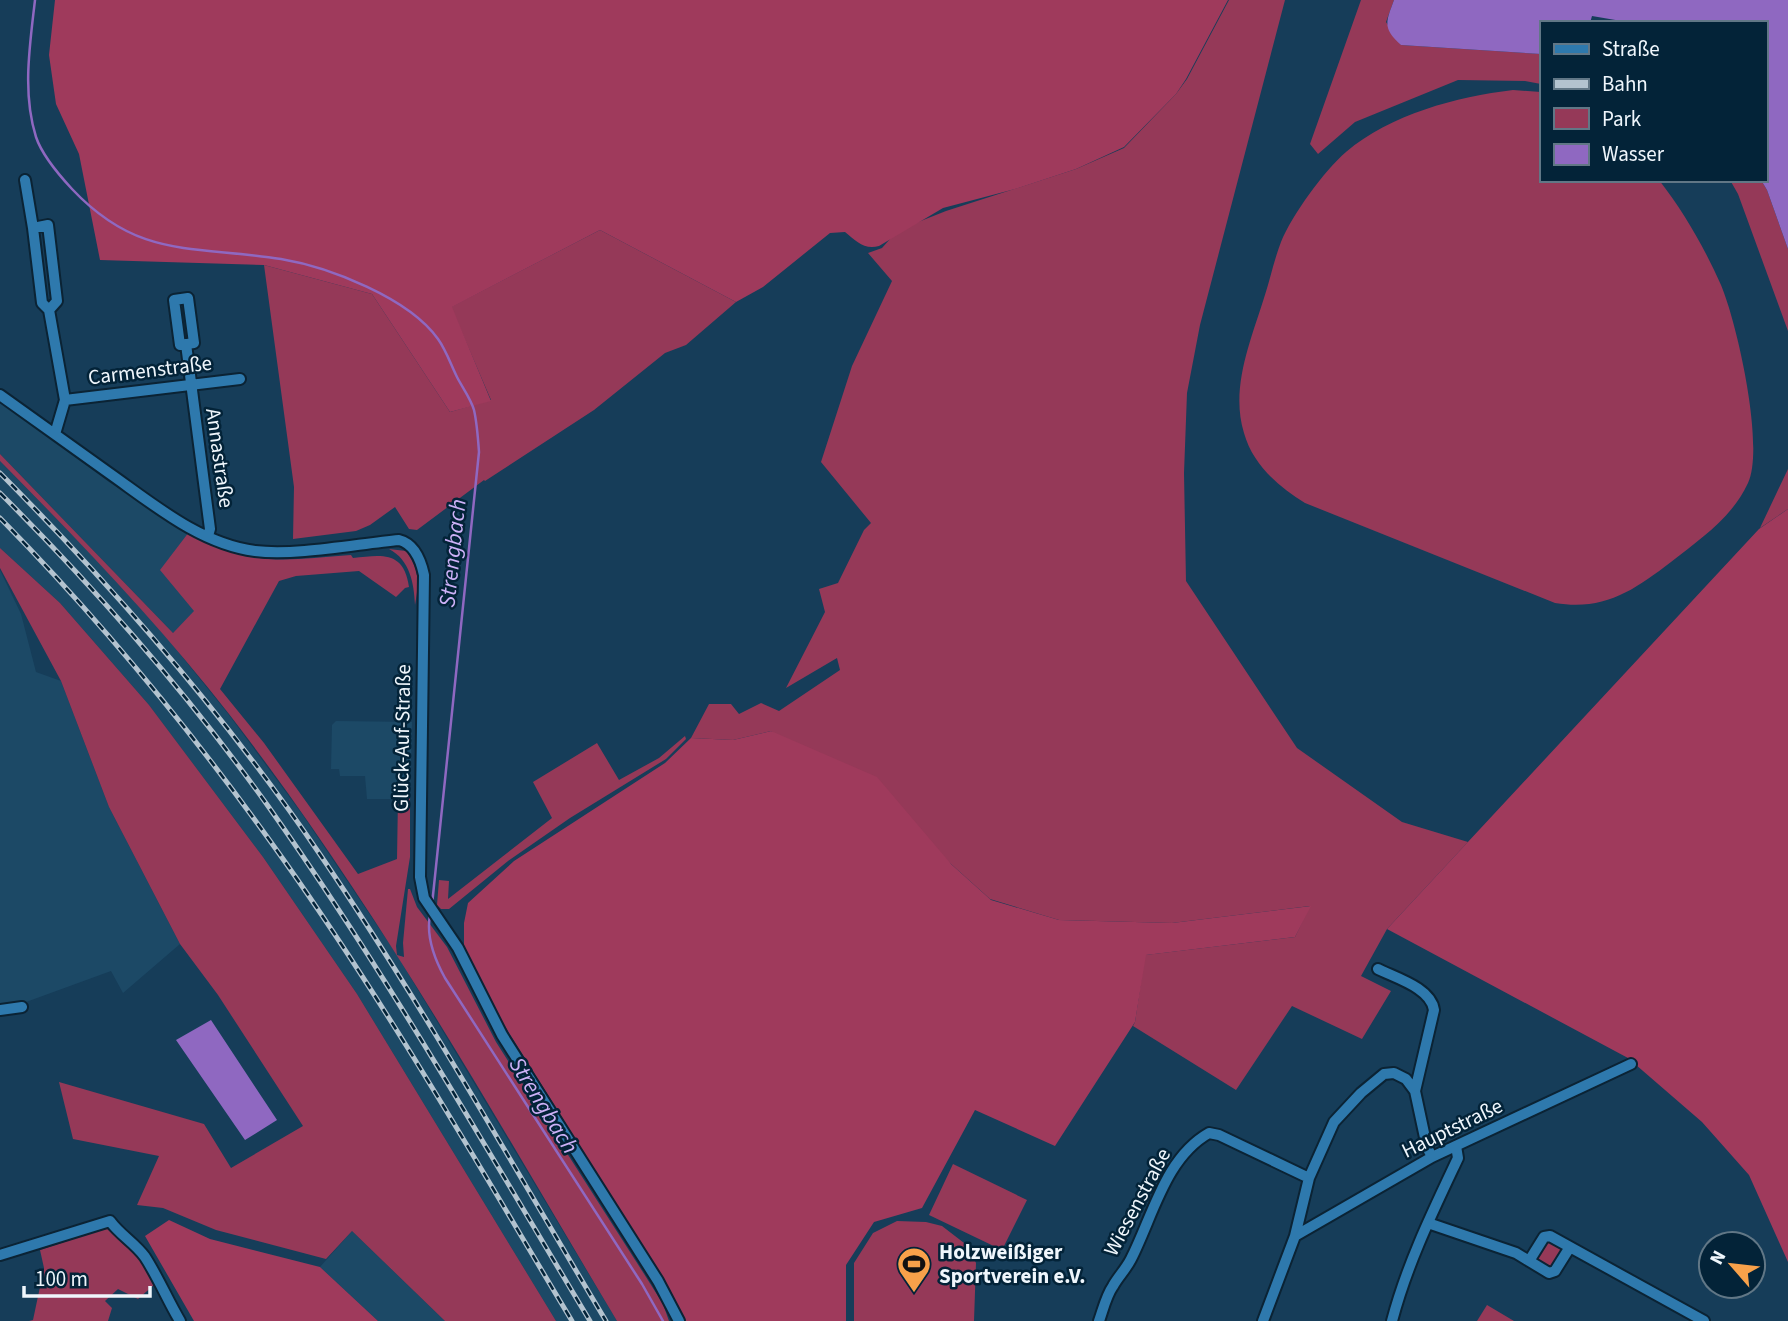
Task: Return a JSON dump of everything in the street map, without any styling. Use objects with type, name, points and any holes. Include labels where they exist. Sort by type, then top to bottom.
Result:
[{"type":"street","points":[[25,180],[33,228],[48,225],[57,301],[49,310],[65,400],[55,434]]},
{"type":"street","name":"Annastraße","points":[[186,344],[210,529],[208,536]]},
{"type":"street","name":"Carmenstraße","points":[[65,400],[240,379]]},
{"type":"street","name":"Glück-Auf-Straße","points":[[0,395],[153,504],[208,536],[233,546],[268,552],[399,540],[416,553],[424,575],[420,877],[424,898],[458,948],[502,1035],[658,1281],[679,1321]]},
{"type":"street","points":[[1378,969],[1424,993],[1433,1002],[1434,1010],[1415,1091],[1419,1115],[1432,1157]]},
{"type":"street","points":[[0,1010],[22,1007]]},
{"type":"street","name":"Hauptstraße","points":[[1295,1236],[1432,1157],[1631,1064]]},
{"type":"street","points":[[1263,1321],[1295,1236],[1309,1178],[1334,1122],[1361,1093],[1384,1074],[1394,1073],[1406,1079],[1415,1091]]},
{"type":"street","name":"Wiesenstraße","points":[[1100,1321],[1111,1288],[1130,1261],[1177,1163],[1193,1142],[1209,1133],[1219,1135],[1309,1178]]},
{"type":"street","points":[[1392,1321],[1428,1223],[1458,1158],[1456,1146]]},
{"type":"street","points":[[0,1255],[110,1221],[145,1258],[180,1321]]},
{"type":"street","points":[[1428,1223],[1516,1253],[1549,1273],[1555,1271],[1570,1247]]},
{"type":"street","points":[[1529,1261],[1544,1237],[1550,1236],[1704,1321]]},
{"type":"shaded area","points":[[55,0],[1228,0],[1176,94],[1124,147],[1076,169],[943,208],[879,246],[865,246],[845,232],[830,233],[763,287],[736,302],[600,230],[452,307],[491,401],[450,412],[372,294],[264,265],[100,260],[79,154],[56,104],[49,55]]},
{"type":"shaded area","points":[[0,401],[109,482],[189,532],[195,611],[173,633],[0,454]]},
{"type":"shaded area","points":[[0,461],[102,565],[167,638],[229,715],[302,814],[397,955],[617,1321],[556,1321],[357,994],[263,857],[149,705],[60,603],[0,548]]},
{"type":"shaded area","points":[[1788,509],[1788,1262],[1749,1175],[1702,1122],[1628,1058],[1387,929],[1759,529]]},
{"type":"shaded area","points":[[0,570],[21,614],[36,672],[61,681],[109,807],[180,944],[123,993],[111,971],[26,1002],[0,1005]]},
{"type":"shaded area","points":[[336,721],[412,722],[410,797],[367,799],[365,776],[340,776],[339,769],[331,769],[332,725]]},
{"type":"shaded area","points":[[771,731],[877,777],[951,864],[991,900],[1059,920],[1172,923],[1311,906],[1295,937],[1146,955],[1135,1022],[1055,1146],[975,1110],[922,1208],[874,1222],[846,1265],[846,1321],[684,1321],[670,1290],[491,1004],[464,946],[464,923],[468,903],[514,861],[665,763],[691,738],[733,740]]},
{"type":"shaded area","points":[[169,1220],[210,1239],[320,1267],[378,1321],[194,1321],[145,1236]]},
{"type":"shaded area","points":[[352,1231],[445,1321],[378,1321],[320,1267]]},
{"type":"green space","points":[[1229,0],[1285,0],[1200,325],[1187,393],[1184,473],[1186,581],[1297,748],[1402,822],[1468,842],[1387,929],[1361,976],[1391,991],[1362,1039],[1292,1006],[1236,1090],[1133,1026],[1145,955],[1295,937],[1310,906],[1172,923],[1059,920],[990,899],[951,864],[771,731],[733,740],[691,738],[709,704],[731,704],[739,714],[761,703],[779,711],[840,670],[837,658],[786,688],[825,612],[819,589],[838,583],[864,530],[871,523],[821,462],[852,366],[892,281],[868,253],[882,248],[898,230],[946,211],[1076,169],[1124,148],[1187,79]]},
{"type":"green space","points":[[1361,0],[1394,0],[1386,22],[1401,45],[1540,54],[1540,84],[1525,81],[1458,80],[1355,122],[1318,154],[1310,144]]},
{"type":"green space","points":[[1513,90],[1540,92],[1540,182],[1660,182],[1708,258],[1721,285],[1734,327],[1751,414],[1752,465],[1748,483],[1733,507],[1704,536],[1644,582],[1603,601],[1572,605],[1555,603],[1305,503],[1276,482],[1260,465],[1244,433],[1239,399],[1248,347],[1279,249],[1286,231],[1301,207],[1328,170],[1364,139],[1383,127],[1425,109],[1469,97]]},
{"type":"green space","points":[[1731,182],[1762,182],[1767,190],[1788,249],[1788,331],[1738,194]]},
{"type":"green space","points":[[600,230],[736,302],[686,345],[665,353],[594,410],[484,480],[417,530],[409,529],[395,507],[370,525],[356,531],[293,539],[294,487],[264,265],[372,294],[450,412],[491,400],[451,307]]},
{"type":"green space","points":[[0,454],[173,633],[194,611],[160,570],[189,532],[231,551],[268,559],[382,556],[402,566],[409,587],[396,597],[359,571],[296,576],[279,581],[220,689],[264,743],[358,874],[397,859],[398,797],[410,797],[410,857],[396,946],[397,955],[404,957],[403,943],[410,889],[417,907],[447,947],[496,1042],[663,1304],[669,1321],[617,1321],[384,935],[283,786],[175,648],[89,553],[0,461]]},
{"type":"green space","points":[[1788,469],[1788,509],[1760,528]]},
{"type":"green space","points":[[0,548],[60,603],[149,705],[263,857],[357,994],[556,1321],[445,1321],[352,1231],[326,1259],[216,1230],[163,1208],[137,1205],[159,1156],[73,1139],[59,1082],[204,1124],[231,1168],[303,1126],[218,995],[180,944],[109,807],[61,681],[0,568]]},
{"type":"green space","points":[[389,549],[406,551],[414,565],[418,583],[415,605],[410,573],[402,559]]},
{"type":"green space","points":[[685,736],[686,739],[666,759],[570,818],[508,861],[449,909],[441,909],[437,905],[439,880],[449,881],[448,899],[552,818],[533,782],[597,743],[619,780],[659,758]]},
{"type":"green space","points":[[953,1164],[1027,1200],[1002,1250],[929,1215]]},
{"type":"green space","points":[[897,1221],[926,1222],[942,1226],[968,1246],[976,1263],[974,1321],[854,1321],[854,1263],[873,1233]]},
{"type":"green space","points":[[106,1228],[140,1259],[155,1284],[138,1299],[118,1289],[105,1301],[112,1308],[108,1321],[29,1321],[33,1320],[44,1268],[40,1250]]},
{"type":"green space","points":[[1546,1238],[1565,1249],[1551,1269],[1532,1260]]},
{"type":"green space","points":[[1487,1305],[1514,1321],[1477,1321]]},
{"type":"water","points":[[1394,0],[1788,0],[1788,249],[1762,182],[1767,182],[1767,21],[1621,21],[1592,16],[1591,21],[1540,21],[1540,54],[1401,45],[1388,29]]},
{"type":"water","points":[[211,1020],[277,1120],[245,1140],[176,1040]]},
{"type":"waterway","name":"Strengbach","points":[[35,0],[28,86],[32,120],[42,151],[72,189],[97,212],[144,239],[194,249],[300,263],[344,277],[388,298],[408,310],[438,339],[471,402],[479,452],[432,905]]},
{"type":"waterway","name":"Strengbach","points":[[430,915],[432,948],[445,978],[642,1284],[663,1321]]},
{"type":"railway","points":[[0,473],[128,609],[208,703],[283,802],[394,968],[606,1321]]},
{"type":"railway","points":[[0,493],[72,567],[174,683],[268,806],[394,996],[590,1321]]},
{"type":"railway","points":[[0,518],[39,558],[149,683],[218,770],[283,859],[396,1029],[572,1321]]},
{"type":"place","name":"Holzweißiger Sportverein e.V.","points":[[914,1294]]}]
